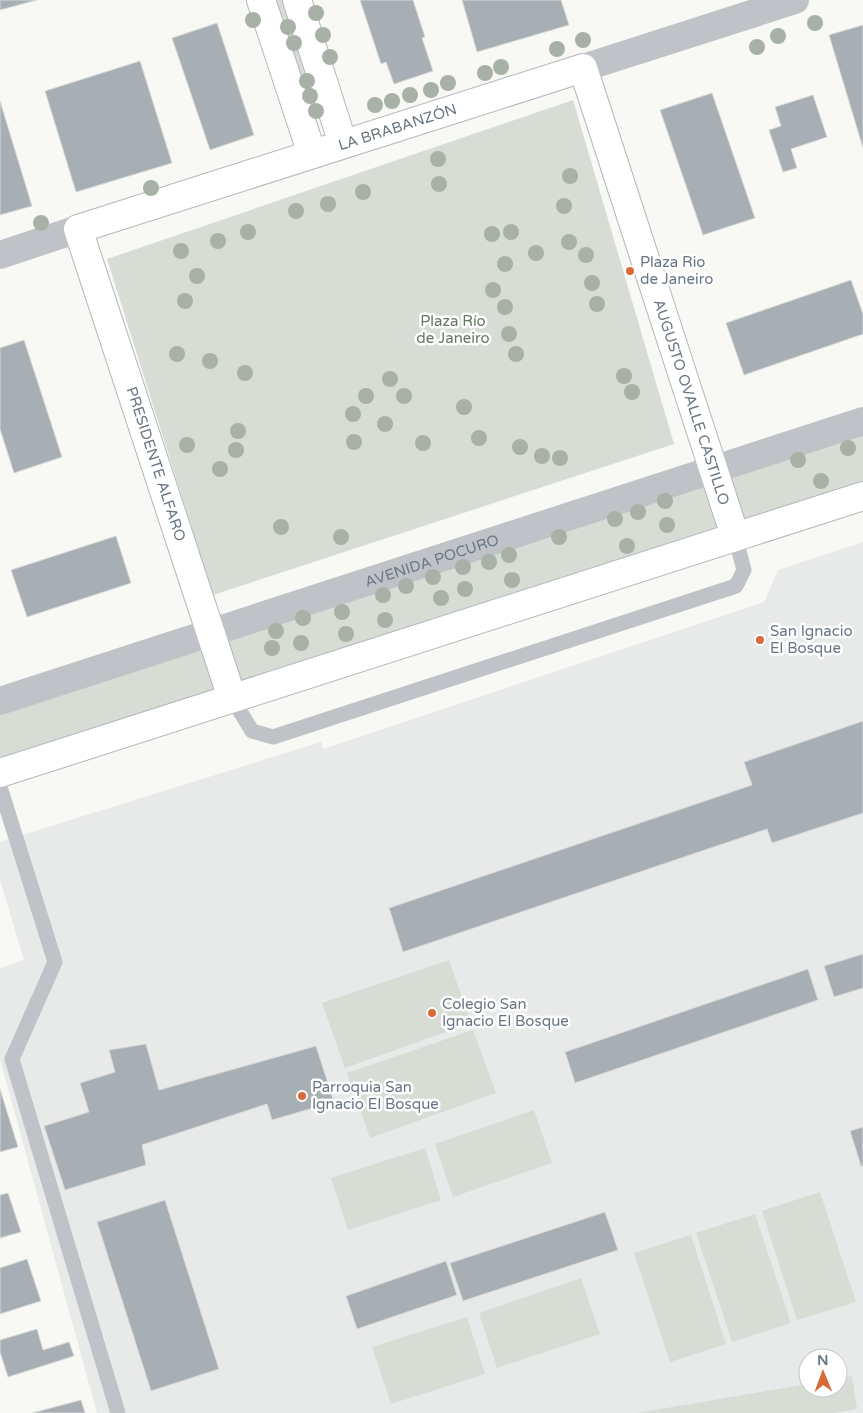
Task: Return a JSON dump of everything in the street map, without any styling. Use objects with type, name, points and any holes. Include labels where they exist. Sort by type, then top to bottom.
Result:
[{"type":"street","points":[[261,0],[312,154]]},
{"type":"street","points":[[296,0],[344,144]]},
{"type":"street","name":"LA BRABANZÓN","points":[[0,255],[795,0]]},
{"type":"street","name":"AUGUSTO OVALLE CASTILLO","points":[[583,68],[735,536]]},
{"type":"street","name":"PRESIDENTE ALFARO","points":[[78,229],[232,698]]},
{"type":"street","name":"AVENIDA POCURO","points":[[0,700],[863,421]]},
{"type":"street","points":[[0,772],[863,496]]},
{"type":"lane","points":[[232,698],[252,730],[273,737],[736,586],[744,570],[735,536]]},
{"type":"lane","points":[[0,787],[55,962],[12,1059],[118,1413]]},
{"type":"shaded area","name":"Colegio San Ignacio El Bosque","points":[[863,542],[863,1413],[97,1413],[0,1059],[0,968],[24,960],[0,880],[0,842],[321,742],[323,749],[764,602],[778,570]]},
{"type":"green space","points":[[271,0],[283,0],[316,108],[307,112]]},
{"type":"green space","name":"Plaza Río de Janeiro","points":[[573,100],[674,444],[213,595],[107,259]]},
{"type":"green space","points":[[863,431],[863,483],[0,766],[0,707]]},
{"type":"green space","points":[[449,960],[471,1023],[345,1068],[322,1003]]},
{"type":"green space","points":[[473,1030],[496,1093],[370,1138],[347,1073]]},
{"type":"green space","points":[[534,1110],[552,1163],[453,1197],[435,1144]]},
{"type":"green space","points":[[425,1148],[441,1200],[348,1230],[331,1178]]},
{"type":"green space","points":[[820,1192],[856,1302],[797,1320],[762,1211]]},
{"type":"green space","points":[[755,1214],[791,1323],[732,1342],[696,1233]]},
{"type":"green space","points":[[691,1235],[726,1344],[670,1362],[634,1253]]},
{"type":"green space","points":[[581,1278],[600,1334],[497,1368],[479,1313]]},
{"type":"green space","points":[[467,1317],[485,1374],[391,1404],[372,1347]]},
{"type":"green space","points":[[852,1376],[857,1409],[834,1413],[637,1413],[798,1386],[798,1398],[848,1398],[848,1377]]},
{"type":"building","points":[[0,0],[37,0],[0,10]]},
{"type":"building","points":[[360,0],[413,0],[425,37],[422,38],[433,71],[394,84],[386,62],[381,64]]},
{"type":"building","points":[[462,0],[561,0],[569,25],[477,52]]},
{"type":"building","points":[[217,23],[254,135],[210,150],[172,38]]},
{"type":"building","points":[[863,25],[863,148],[829,35]]},
{"type":"building","points":[[140,61],[172,163],[76,192],[45,91]]},
{"type":"building","points":[[712,93],[755,218],[703,235],[660,110]]},
{"type":"building","points":[[813,95],[827,137],[791,149],[797,168],[783,172],[769,130],[781,126],[775,107]]},
{"type":"building","points":[[0,101],[32,206],[0,215]]},
{"type":"building","points":[[851,280],[863,314],[863,334],[744,375],[726,323]]},
{"type":"building","points":[[24,340],[62,457],[14,473],[0,429],[0,348]]},
{"type":"building","points":[[116,536],[131,583],[27,617],[11,570]]},
{"type":"building","points":[[863,721],[863,813],[772,843],[767,829],[403,952],[389,908],[752,785],[744,762]]},
{"type":"building","points":[[863,954],[863,988],[834,997],[824,966]]},
{"type":"building","points":[[808,969],[818,1000],[575,1083],[565,1052]]},
{"type":"building","points":[[146,1044],[159,1090],[316,1046],[334,1102],[272,1120],[267,1104],[142,1145],[146,1165],[65,1190],[44,1126],[89,1112],[80,1083],[115,1072],[109,1050]]},
{"type":"building","points":[[0,1089],[18,1147],[0,1152]]},
{"type":"building","points":[[863,1127],[863,1166],[861,1166],[850,1131]]},
{"type":"building","points":[[8,1193],[21,1232],[0,1238],[0,1195]]},
{"type":"building","points":[[165,1200],[219,1369],[151,1391],[97,1222]]},
{"type":"building","points":[[605,1212],[618,1250],[463,1301],[450,1263]]},
{"type":"building","points":[[27,1259],[41,1301],[0,1314],[0,1268]]},
{"type":"building","points":[[446,1261],[457,1295],[357,1329],[346,1296]]},
{"type":"building","points":[[37,1329],[43,1350],[69,1342],[74,1356],[8,1377],[0,1352],[0,1340]]},
{"type":"building","points":[[81,1400],[85,1413],[32,1413]]},
{"type":"place","name":"Plaza Rio de Janeiro","points":[[630,271]]},
{"type":"place","name":"San Ignacio El Bosque","points":[[760,640]]},
{"type":"place","name":"Colegio San Ignacio El Bosque","points":[[432,1013]]},
{"type":"place","name":"Parroquia San Ignacio El Bosque","points":[[302,1096]]}]
